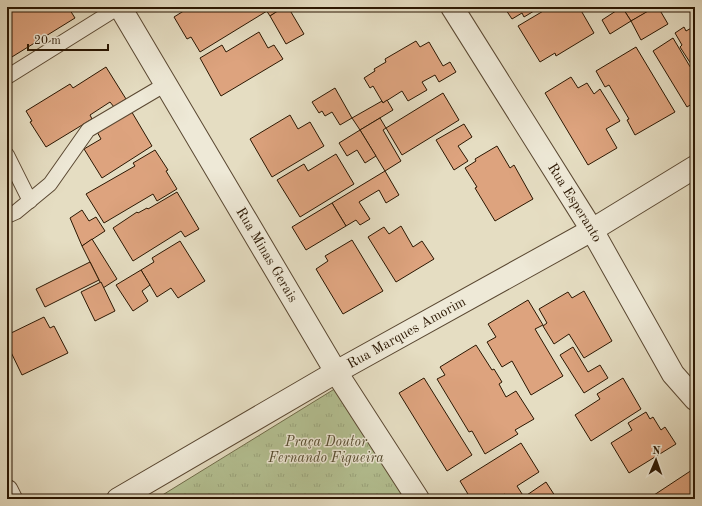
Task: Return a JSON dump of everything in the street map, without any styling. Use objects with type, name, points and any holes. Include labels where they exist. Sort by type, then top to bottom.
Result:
[{"type":"street","name":"Rua Minas Gerais","points":[[120,7],[336,372],[418,499]]},
{"type":"street","name":"Rua Esperanto","points":[[452,7],[592,230],[674,374],[695,399]]},
{"type":"street","name":"Rua Marques Amorim","points":[[118,499],[336,372],[592,230],[695,167]]},
{"type":"lane","points":[[7,78],[120,7]]},
{"type":"lane","points":[[7,216],[16,212],[50,184],[88,130],[166,84]]},
{"type":"lane","points":[[7,154],[30,201]]},
{"type":"green space","name":"Praça Doutor Fernando Figueira","points":[[341,385],[414,499],[156,499]]},
{"type":"building","points":[[19,7],[68,7],[75,18],[7,60],[7,14]]},
{"type":"building","points":[[190,7],[264,7],[267,11],[200,52],[191,37],[187,39],[174,17]]},
{"type":"building","points":[[264,7],[284,7],[270,16]]},
{"type":"building","points":[[284,7],[288,7],[304,34],[286,44],[270,16]]},
{"type":"building","points":[[504,7],[539,8],[524,17],[522,13],[512,19]]},
{"type":"building","points":[[550,7],[579,7],[594,33],[556,56],[555,53],[540,62],[518,26]]},
{"type":"building","points":[[622,7],[646,7],[649,11],[631,21]]},
{"type":"building","points":[[622,7],[631,21],[610,34],[602,20]]},
{"type":"building","points":[[655,7],[658,7],[668,24],[641,40],[631,21]]},
{"type":"building","points":[[695,26],[695,75],[690,68],[693,67],[680,47],[682,45],[675,33],[684,27],[686,31]]},
{"type":"building","points":[[259,32],[268,48],[274,45],[283,59],[221,96],[200,58],[222,45],[226,52]]},
{"type":"building","points":[[673,38],[695,75],[695,102],[687,107],[653,51]]},
{"type":"building","points":[[416,41],[420,47],[429,42],[443,66],[450,62],[456,72],[439,82],[435,75],[422,82],[427,90],[408,101],[402,91],[383,103],[373,86],[370,88],[364,78],[375,71],[374,69],[386,62],[385,59]]},
{"type":"building","points":[[636,47],[675,112],[635,135],[627,120],[629,119],[609,85],[605,87],[596,71]]},
{"type":"building","points":[[106,67],[126,99],[114,107],[110,102],[90,115],[92,119],[46,147],[30,122],[32,121],[26,111],[70,84],[73,88]]},
{"type":"building","points":[[571,77],[578,88],[587,83],[594,94],[600,89],[620,121],[606,129],[617,148],[588,165],[545,93]]},
{"type":"building","points":[[335,88],[352,118],[340,125],[332,112],[325,116],[322,111],[319,113],[312,102]]},
{"type":"building","points":[[443,93],[459,120],[402,155],[386,128]]},
{"type":"building","points":[[387,100],[393,110],[360,130],[352,118],[382,101],[383,103]]},
{"type":"building","points":[[130,109],[152,146],[102,178],[84,149],[101,139],[96,130]]},
{"type":"building","points":[[290,115],[298,129],[310,122],[324,146],[272,177],[250,139]]},
{"type":"building","points":[[380,118],[386,128],[383,130],[401,161],[385,171],[360,130]]},
{"type":"building","points":[[464,124],[472,137],[458,146],[468,161],[454,170],[436,140]]},
{"type":"building","points":[[360,130],[376,156],[365,163],[357,150],[347,156],[339,143]]},
{"type":"building","points":[[497,146],[510,168],[514,165],[533,199],[495,221],[465,168],[476,161],[475,159]]},
{"type":"building","points":[[155,150],[168,170],[166,171],[177,189],[157,201],[153,194],[104,223],[86,194],[135,166],[133,163]]},
{"type":"building","points":[[336,154],[354,184],[300,217],[277,180],[304,164],[308,171]]},
{"type":"building","points":[[385,171],[399,195],[386,203],[379,190],[359,202],[370,219],[360,225],[356,220],[346,226],[332,203]]},
{"type":"building","points":[[177,192],[199,229],[185,237],[181,231],[133,261],[113,228],[137,212],[138,213],[147,208],[148,209]]},
{"type":"building","points":[[332,203],[346,226],[306,250],[292,227]]},
{"type":"building","points":[[82,210],[89,221],[96,217],[105,231],[82,246],[70,218]]},
{"type":"building","points":[[401,226],[413,247],[422,241],[434,259],[396,282],[368,237],[384,227],[389,234]]},
{"type":"building","points":[[92,239],[117,279],[103,288],[82,246]]},
{"type":"building","points":[[352,240],[383,291],[343,314],[316,269],[328,261],[325,256]]},
{"type":"building","points":[[180,241],[205,281],[178,298],[171,288],[157,297],[141,270],[154,262],[152,258]]},
{"type":"building","points":[[90,262],[99,280],[45,307],[36,289]]},
{"type":"building","points":[[141,270],[150,285],[142,291],[148,301],[133,311],[116,285]]},
{"type":"building","points":[[101,282],[115,311],[95,321],[81,292]]},
{"type":"building","points":[[584,291],[612,341],[584,358],[569,334],[554,344],[543,326],[547,323],[539,309],[568,292],[572,298]]},
{"type":"building","points":[[528,300],[543,325],[535,329],[563,376],[531,395],[512,361],[502,367],[487,342],[496,337],[488,324]]},
{"type":"building","points":[[44,317],[50,328],[54,326],[68,353],[22,375],[7,344],[7,335]]},
{"type":"building","points":[[476,345],[492,370],[494,369],[502,382],[499,384],[506,397],[516,391],[534,419],[515,430],[518,434],[485,454],[472,431],[469,432],[437,379],[445,375],[440,367]]},
{"type":"building","points":[[573,347],[588,372],[600,365],[608,378],[584,393],[560,355]]},
{"type":"building","points":[[424,378],[472,455],[447,471],[399,393]]},
{"type":"building","points":[[623,378],[641,409],[591,441],[575,415],[600,399],[597,394]]},
{"type":"building","points":[[646,412],[650,419],[653,417],[661,430],[665,427],[676,444],[629,473],[611,443],[632,430],[628,423]]},
{"type":"building","points":[[521,443],[539,472],[517,486],[524,497],[546,482],[557,499],[508,499],[505,494],[497,499],[471,499],[460,481]]},
{"type":"building","points":[[695,468],[695,499],[648,499]]}]
